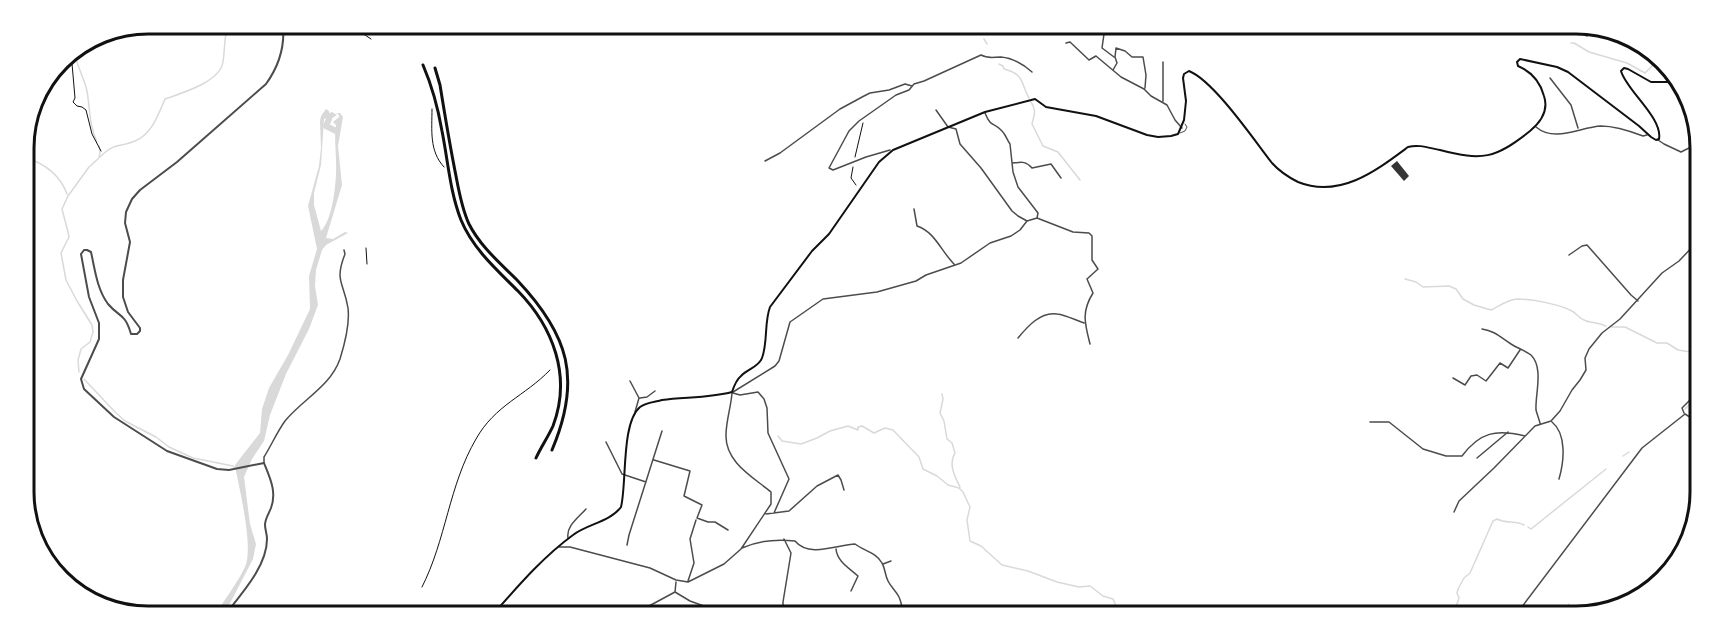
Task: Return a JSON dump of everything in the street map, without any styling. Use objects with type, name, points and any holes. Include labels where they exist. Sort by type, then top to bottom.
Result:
[{"type":"highway","points":[[423,65],[435,101],[452,194],[457,208],[471,238],[486,258],[531,305],[544,324],[557,357],[560,390],[557,411],[536,458]]},
{"type":"highway","points":[[435,68],[463,209],[476,234],[488,250],[536,301],[555,329],[564,354],[567,368],[567,403],[552,450]]},
{"type":"main road","points":[[500,606],[533,570],[568,539],[618,512],[623,499],[629,427],[635,413],[648,403],[732,393],[740,376],[758,365],[761,360],[769,311],[812,251],[829,234],[879,162],[893,150],[985,112],[1035,99],[1046,107],[1096,116],[1147,135],[1164,137],[1178,134],[1183,126],[1186,101],[1183,78],[1184,74],[1189,71],[1214,91],[1282,174],[1301,183],[1323,187],[1352,182],[1364,177],[1408,147],[1424,146],[1464,156],[1485,156],[1502,150],[1536,127],[1544,117],[1546,109],[1545,98],[1536,78],[1518,66],[1519,59],[1557,67],[1568,72],[1654,139],[1658,139],[1660,135],[1658,128],[1621,71],[1626,68],[1651,82],[1669,82]]},
{"type":"street","points":[[1104,34],[1102,48],[1115,57]]},
{"type":"street","points":[[264,464],[217,470],[167,451],[114,417],[84,389],[81,379],[99,339],[99,323],[89,297],[81,254],[84,250],[91,252],[98,284],[108,303],[127,321],[131,334],[137,334],[140,330],[124,304],[122,289],[130,242],[125,223],[126,212],[132,199],[140,189],[177,162],[266,84],[275,72],[284,35]]},
{"type":"street","points":[[1066,43],[1070,42],[1089,60],[1096,56],[1112,70],[1163,102],[1177,123],[1183,126]]},
{"type":"street","points":[[1112,70],[1117,63],[1116,48],[1132,57],[1143,57],[1146,75],[1144,89]]},
{"type":"street","points":[[893,150],[866,157],[833,170],[829,168],[849,131],[863,117],[912,86],[981,55],[985,58],[1009,58],[1032,72]]},
{"type":"street","points":[[1163,62],[1163,102]]},
{"type":"street","points":[[1550,78],[1571,105],[1578,129]]},
{"type":"street","points":[[765,161],[780,153],[840,109],[864,96],[905,84],[912,86]]},
{"type":"street","points":[[936,111],[948,126],[956,129],[960,144],[1018,216],[1027,221],[1037,219],[1074,232],[1089,232],[1092,236],[1092,260],[1098,269],[1087,279],[1093,293],[1087,303],[1084,324],[1090,344]]},
{"type":"street","points":[[985,112],[988,121],[1004,133],[1010,144],[1013,172],[1018,187],[1038,213],[1037,219]]},
{"type":"street","points":[[1536,127],[1546,134],[1560,134],[1600,126],[1635,132],[1643,136],[1648,135]]},
{"type":"street","points":[[1658,139],[1681,152],[1690,148]]},
{"type":"street","points":[[1012,164],[1022,162],[1032,168],[1051,164],[1061,178]]},
{"type":"street","points":[[914,208],[917,226],[926,229],[954,265]]},
{"type":"street","points":[[559,547],[570,547],[650,568],[676,580],[688,582],[724,564],[741,549],[771,504],[771,492],[738,466],[728,450],[725,438],[732,393],[779,362],[790,322],[823,299],[877,292],[916,281],[961,263],[990,243],[1011,236],[1027,221]]},
{"type":"street","points":[[1569,255],[1587,245],[1638,301]]},
{"type":"street","points":[[1454,512],[1459,501],[1535,426],[1551,421],[1560,411],[1586,370],[1585,358],[1589,349],[1638,301],[1662,273],[1690,249]]},
{"type":"street","points":[[232,606],[263,560],[267,539],[265,523],[274,500],[274,492],[264,464],[264,457],[286,420],[323,386],[340,359],[348,323],[348,307],[339,276],[344,250]]},
{"type":"street","points":[[1018,338],[1029,324],[1049,313],[1059,314],[1084,324]]},
{"type":"street","points":[[1482,329],[1492,331],[1529,354],[1535,362],[1536,411],[1541,424]]},
{"type":"street","points":[[1453,378],[1465,385],[1471,376],[1477,375],[1486,381],[1500,363],[1508,368],[1520,350]]},
{"type":"street","points":[[630,381],[639,398],[635,413]]},
{"type":"street","points":[[639,398],[647,397],[655,391]]},
{"type":"street","points":[[732,393],[741,395],[758,392],[764,399],[767,408],[768,433],[789,479],[774,513]]},
{"type":"street","points":[[1690,400],[1682,408],[1690,417]]},
{"type":"street","points":[[1523,606],[1642,448],[1685,414]]},
{"type":"street","points":[[1551,421],[1561,440],[1563,456],[1559,479]]},
{"type":"street","points":[[1370,422],[1389,422],[1423,449],[1446,456],[1462,456],[1474,443],[1485,436],[1502,431],[1526,436]]},
{"type":"street","points":[[627,545],[662,431]]},
{"type":"street","points":[[1477,458],[1508,432]]},
{"type":"street","points":[[606,442],[622,474],[646,482]]},
{"type":"street","points":[[654,460],[690,471],[684,496],[702,506],[690,539],[694,563],[688,582]]},
{"type":"street","points":[[765,514],[789,511],[817,486],[838,475],[844,490]]},
{"type":"street","points":[[568,539],[567,533],[570,526],[586,509]]},
{"type":"street","points":[[697,518],[715,522],[728,530]]},
{"type":"street","points":[[741,549],[750,545],[784,539],[795,541],[808,549],[836,548],[855,544],[872,553],[883,564],[889,584],[901,599],[902,606]]},
{"type":"street","points":[[783,606],[791,553],[784,539]]},
{"type":"street","points":[[836,548],[839,559],[858,576],[851,591]]},
{"type":"street","points":[[883,564],[891,561]]},
{"type":"street","points":[[675,592],[676,580]]},
{"type":"street","points":[[649,606],[675,592]]},
{"type":"street","points":[[675,592],[704,606]]},
{"type":"path","points":[[365,35],[371,39]]},
{"type":"path","points":[[72,64],[75,98],[73,102],[86,110],[92,134],[101,151]]},
{"type":"path","points":[[432,106],[435,156],[447,171]]},
{"type":"path","points":[[859,189],[851,178],[863,117]]},
{"type":"path","points":[[366,248],[367,264]]},
{"type":"path","points":[[422,587],[436,556],[461,472],[476,438],[502,407],[550,370]]},
{"type":"shaded area","points":[[326,109],[329,113],[337,115],[326,122],[327,118],[324,119],[321,165],[314,193],[314,205],[321,231],[329,218],[335,188],[336,125],[333,122],[339,117],[336,113],[340,113],[343,117],[338,146],[342,185],[326,238],[333,239],[345,232],[348,233],[326,245],[322,250],[316,270],[315,286],[318,305],[309,329],[286,374],[270,415],[264,441],[244,477],[250,524],[256,544],[253,559],[229,606],[221,606],[242,573],[247,558],[247,532],[235,465],[260,433],[262,409],[269,388],[310,309],[309,276],[317,249],[308,206],[319,166],[321,116]]},
{"type":"building","points":[[1397,161],[1409,176],[1404,181],[1391,166]]},
{"type":"waterway","points":[[100,157],[110,149],[135,141],[146,134],[165,99],[199,86],[215,75],[223,62],[226,35]]},
{"type":"waterway","points":[[984,39],[987,44]]},
{"type":"waterway","points":[[1571,43],[1589,52],[1627,63],[1645,73],[1654,65]]},
{"type":"waterway","points":[[76,61],[87,91],[91,123],[97,142]]},
{"type":"waterway","points":[[999,64],[1019,77],[1029,98]]},
{"type":"waterway","points":[[1031,102],[1034,111],[1032,124],[1043,146],[1058,152],[1080,180]]},
{"type":"waterway","points":[[329,119],[326,126],[336,131]]},
{"type":"waterway","points":[[79,372],[78,360],[81,349],[90,342],[93,332],[92,325],[66,280],[61,253],[69,237],[62,209],[68,196],[89,167],[99,158],[99,146]]},
{"type":"waterway","points":[[35,162],[56,176],[67,194]]},
{"type":"waterway","points":[[1405,279],[1423,287],[1449,286],[1456,289],[1463,299],[1491,310],[1517,299],[1545,302],[1572,311],[1584,320],[1606,326]]},
{"type":"waterway","points":[[1611,327],[1625,327],[1657,343],[1667,343],[1678,350],[1690,352]]},
{"type":"waterway","points":[[84,379],[125,421],[156,437],[169,447],[193,458],[233,466],[237,469]]},
{"type":"waterway","points":[[942,394],[940,413],[947,439],[952,443],[955,453],[952,466],[960,487]]},
{"type":"waterway","points":[[1685,409],[1690,404]]},
{"type":"waterway","points":[[778,436],[782,441],[801,444],[848,426],[858,430],[858,427],[862,426],[874,433],[885,428],[893,430],[919,457],[923,469],[963,492],[970,507],[967,520],[970,541],[981,546],[1002,565],[1028,571],[1057,582],[1079,587],[1090,586],[1103,596],[1113,599],[1116,606]]},
{"type":"waterway","points":[[1623,456],[1629,452]]},
{"type":"waterway","points":[[1528,527],[1531,529],[1606,469]]},
{"type":"waterway","points":[[1456,606],[1459,598],[1458,589],[1470,573],[1493,521],[1497,519],[1524,525]]}]
